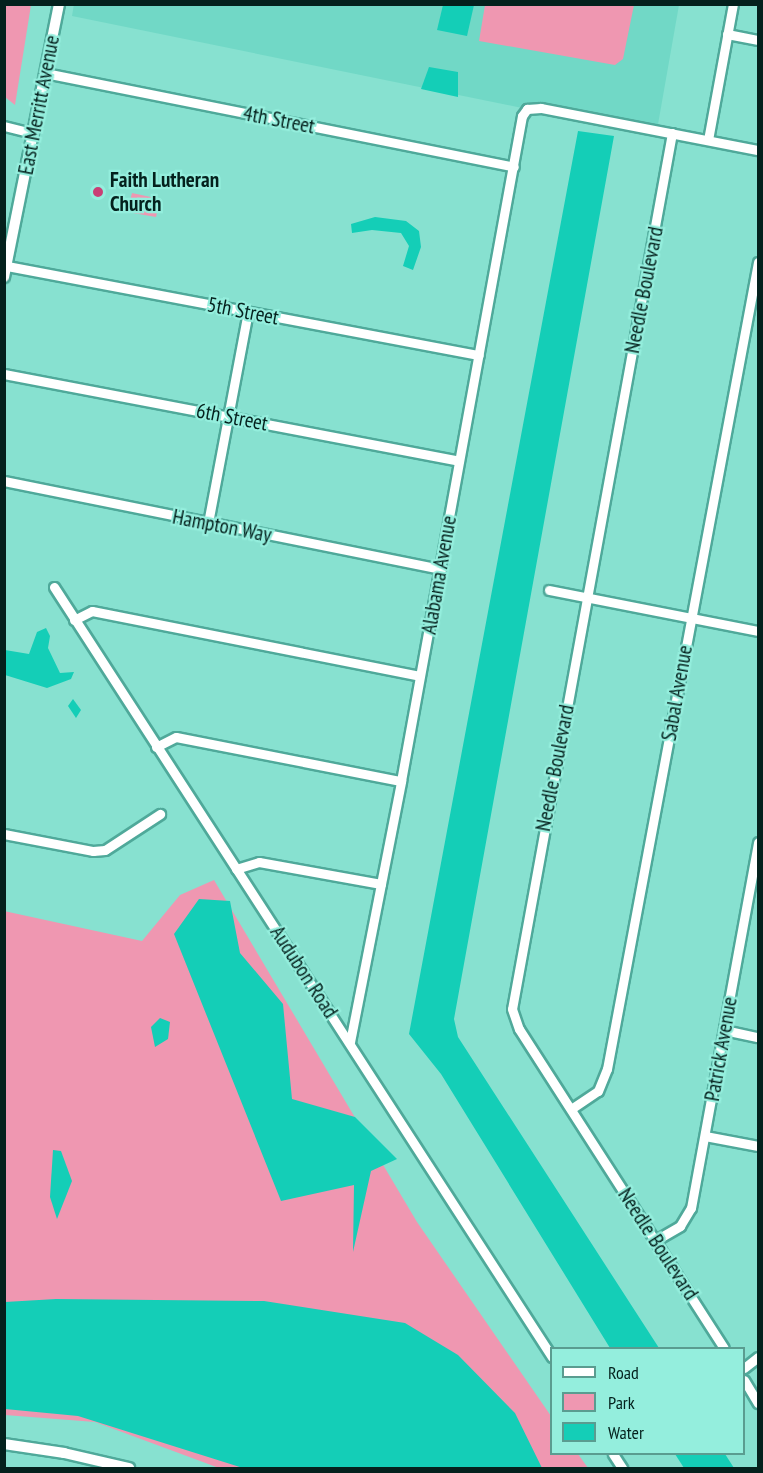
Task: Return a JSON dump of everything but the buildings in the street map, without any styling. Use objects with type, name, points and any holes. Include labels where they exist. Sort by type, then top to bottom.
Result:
[{"type":"street","name":"East Merritt Avenue","points":[[6,271],[58,4]]},
{"type":"street","points":[[708,140],[733,4]]},
{"type":"street","points":[[727,34],[759,40]]},
{"type":"street","name":"4th Street","points":[[45,73],[514,167]]},
{"type":"street","name":"Alabama Avenue","points":[[350,1042],[441,569],[522,116],[527,109],[541,108],[672,133]]},
{"type":"street","points":[[4,126],[33,133]]},
{"type":"street","points":[[672,133],[759,150]]},
{"type":"street","name":"Needle Boulevard","points":[[672,133],[512,1009],[519,1029],[723,1347]]},
{"type":"street","name":"Sabal Avenue","points":[[571,1109],[598,1090],[607,1070],[690,618],[759,262]]},
{"type":"street","name":"5th Street","points":[[6,271],[248,312],[479,356]]},
{"type":"street","points":[[208,523],[248,312]]},
{"type":"street","name":"6th Street","points":[[4,374],[459,461]]},
{"type":"street","name":"Hampton Way","points":[[4,481],[441,569]]},
{"type":"street","name":"Audubon Road","points":[[54,587],[550,1354]]},
{"type":"street","points":[[549,590],[759,632]]},
{"type":"street","points":[[74,620],[92,611],[420,676]]},
{"type":"street","points":[[156,747],[176,736],[401,781]]},
{"type":"street","points":[[4,834],[93,851],[105,850],[160,814]]},
{"type":"street","name":"Patrick Avenue","points":[[656,1240],[680,1226],[691,1208],[759,842]]},
{"type":"street","points":[[236,869],[259,861],[381,884]]},
{"type":"street","points":[[724,1030],[759,1037]]},
{"type":"street","points":[[705,1136],[759,1146]]},
{"type":"street","points":[[745,1367],[759,1357]]},
{"type":"street","points":[[745,1382],[759,1403]]},
{"type":"street","points":[[4,1444],[64,1453],[129,1468]]},
{"type":"street","points":[[614,1455],[622,1468]]},
{"type":"shaded area","points":[[74,4],[679,5],[657,130],[527,109],[72,16]]},
{"type":"green space","points":[[485,4],[634,5],[623,59],[615,65],[479,41]]},
{"type":"green space","points":[[4,5],[31,5],[15,105],[5,97]]},
{"type":"green space","points":[[132,193],[160,199],[156,217],[127,212]]},
{"type":"green space","points":[[214,880],[417,1222],[550,1415],[550,1455],[579,1455],[588,1468],[219,1468],[95,1422],[5,1415],[4,911],[142,941],[180,895]]},
{"type":"water","points":[[443,5],[474,5],[467,36],[437,30]]},
{"type":"water","points":[[429,67],[458,72],[458,97],[421,89]]},
{"type":"water","points":[[578,131],[614,136],[454,1019],[458,1037],[658,1347],[609,1347],[441,1074],[409,1034]]},
{"type":"water","points":[[375,217],[406,221],[419,231],[421,247],[413,270],[403,266],[409,246],[401,233],[372,230],[352,233],[351,224]]},
{"type":"water","points":[[46,628],[50,636],[48,648],[60,673],[74,672],[71,679],[47,688],[5,675],[5,650],[29,654],[37,632]]},
{"type":"water","points":[[73,699],[81,710],[76,718],[68,706]]},
{"type":"water","points":[[199,899],[230,901],[240,953],[283,1004],[292,1099],[355,1117],[397,1159],[371,1171],[353,1252],[354,1185],[281,1201],[174,934]]},
{"type":"water","points":[[160,1018],[170,1022],[168,1039],[155,1047],[151,1027]]},
{"type":"water","points":[[53,1150],[61,1151],[72,1181],[57,1219],[50,1197]]},
{"type":"water","points":[[56,1299],[264,1301],[405,1323],[458,1355],[515,1413],[542,1468],[243,1468],[78,1416],[5,1409],[5,1302]]},
{"type":"water","points":[[676,1455],[726,1455],[734,1468],[684,1468]]},
{"type":"place","name":"Faith Lutheran Church","points":[[98,192]]}]
